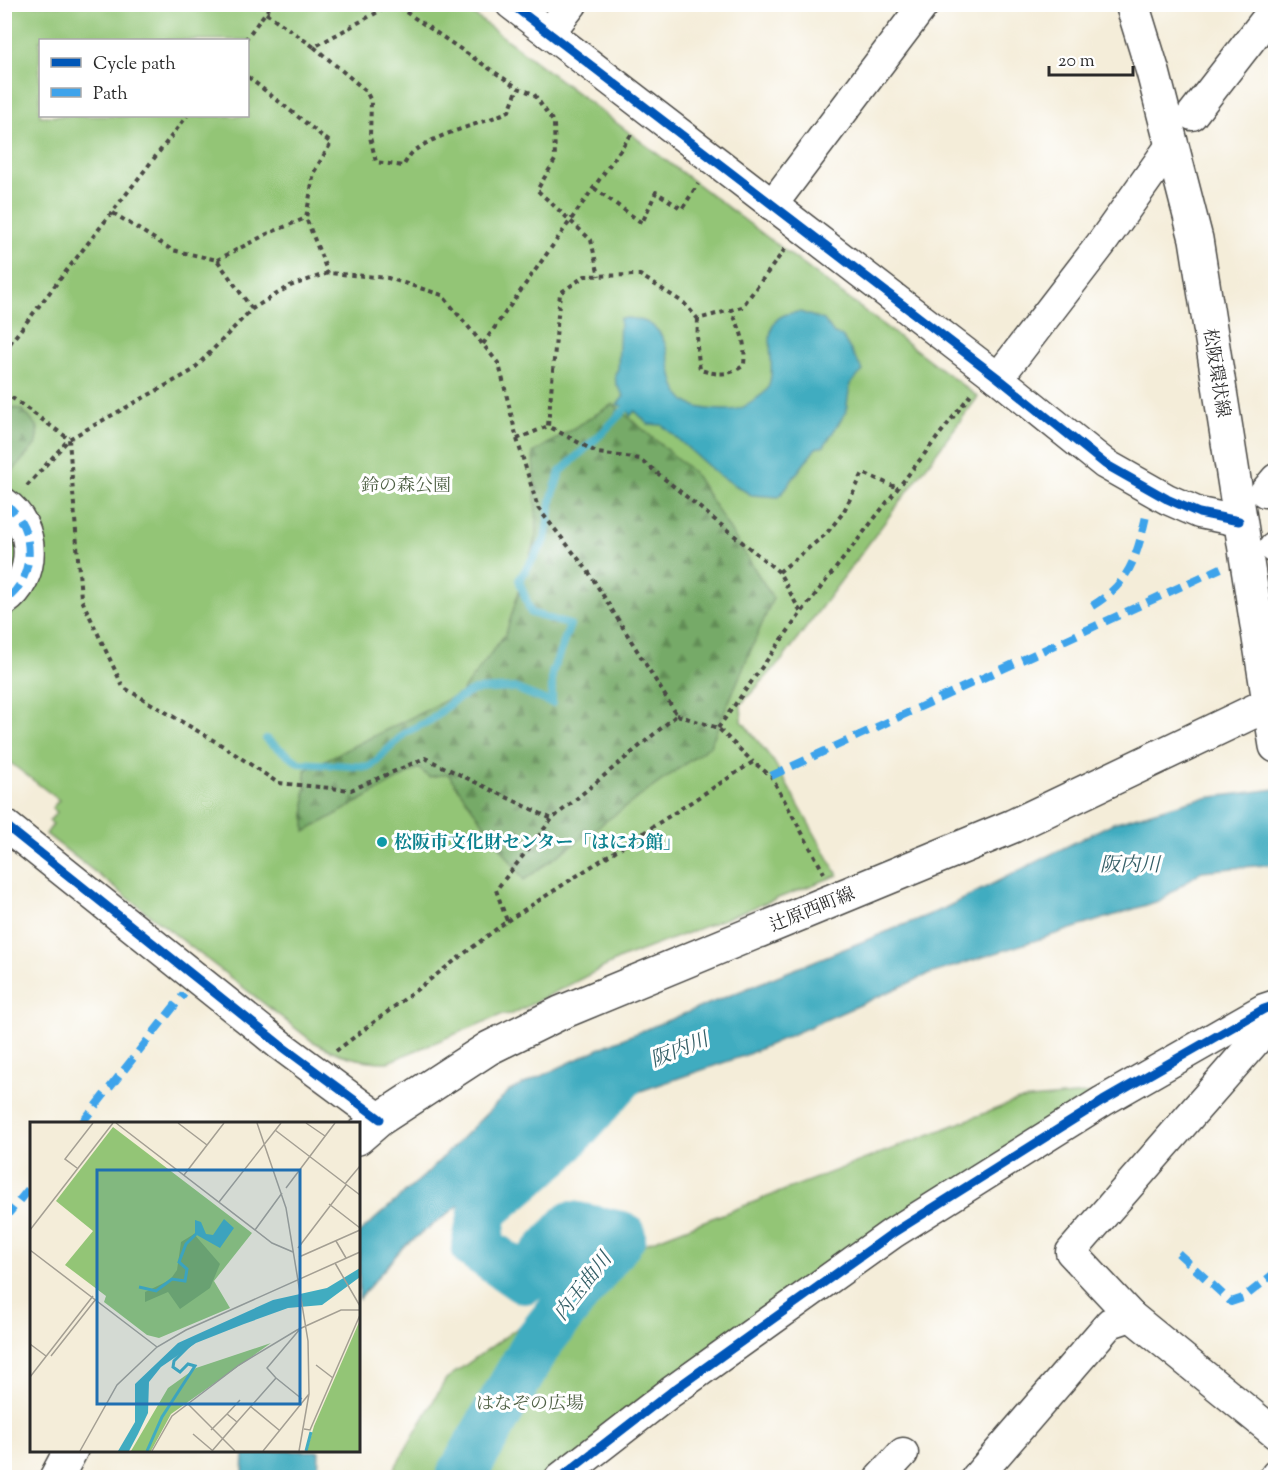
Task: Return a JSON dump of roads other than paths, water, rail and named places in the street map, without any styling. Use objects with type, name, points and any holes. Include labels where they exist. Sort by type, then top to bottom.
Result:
[{"type":"main road","name":"松阪環状線","points":[[1132,4],[1153,72],[1196,239],[1239,521],[1273,720]]},
{"type":"main road","name":"辻原西町線","points":[[369,1129],[489,1048],[560,1013],[1273,720]]},
{"type":"main road","points":[[56,1478],[70,1452]]},
{"type":"street","points":[[511,4],[772,205],[988,382],[1105,464],[1167,499],[1199,513],[1239,521]]},
{"type":"street","points":[[549,33],[572,4]]},
{"type":"street","points":[[772,205],[924,4]]},
{"type":"street","points":[[1192,115],[1275,7]]},
{"type":"street","points":[[988,382],[1101,244],[1172,144]]},
{"type":"street","points":[[4,601],[23,580],[29,560],[28,540],[22,522],[7,505]]},
{"type":"street","points":[[4,824],[280,1046],[369,1129]]},
{"type":"street","points":[[566,1476],[670,1392],[893,1233],[1103,1101],[1264,1009],[1275,1005]]},
{"type":"street","points":[[1275,1011],[1271,1023],[1071,1252],[1131,1316],[1275,1434]]},
{"type":"street","points":[[976,1478],[1110,1323],[1131,1316]]},
{"type":"street","points":[[880,1478],[903,1453]]},
{"type":"water","points":[[800,312],[824,320],[834,334],[842,336],[863,371],[850,384],[846,412],[824,446],[816,448],[779,497],[751,495],[717,474],[662,425],[648,424],[635,411],[630,416],[627,407],[617,405],[624,396],[616,384],[615,374],[618,369],[620,318],[641,320],[655,328],[663,339],[668,353],[674,382],[680,395],[690,404],[704,409],[730,410],[746,406],[767,390],[771,376],[772,329],[776,320],[785,315]]},
{"type":"water","name":"阪内川","points":[[1275,789],[1275,864],[1202,871],[1159,901],[927,975],[746,1055],[626,1096],[537,1148],[403,1247],[360,1298],[360,1232],[425,1175],[509,1091],[607,1045],[943,909],[1113,823],[1197,799]]},
{"type":"water","points":[[244,1452],[319,1452],[318,1477],[243,1477]]},
{"type":"waterway","points":[[266,739],[299,763],[370,767],[406,732],[431,720],[453,701],[474,690],[514,688],[552,703],[552,673],[570,625],[531,613],[519,580],[545,540],[552,497],[560,472],[627,407]]},
{"type":"waterway","name":"内玉曲川","points":[[460,1478],[538,1342],[621,1236],[572,1226],[524,1279],[476,1246],[484,1209],[554,1150],[623,1073]]},
{"type":"place","name":"松阪市文化財センター「はにわ館」","points":[[382,842]]},
{"type":"park label","name":"鈴の森公園","points":[[406,485]]},
{"type":"park label","name":"はなぞの広場","points":[[530,1403]]}]
